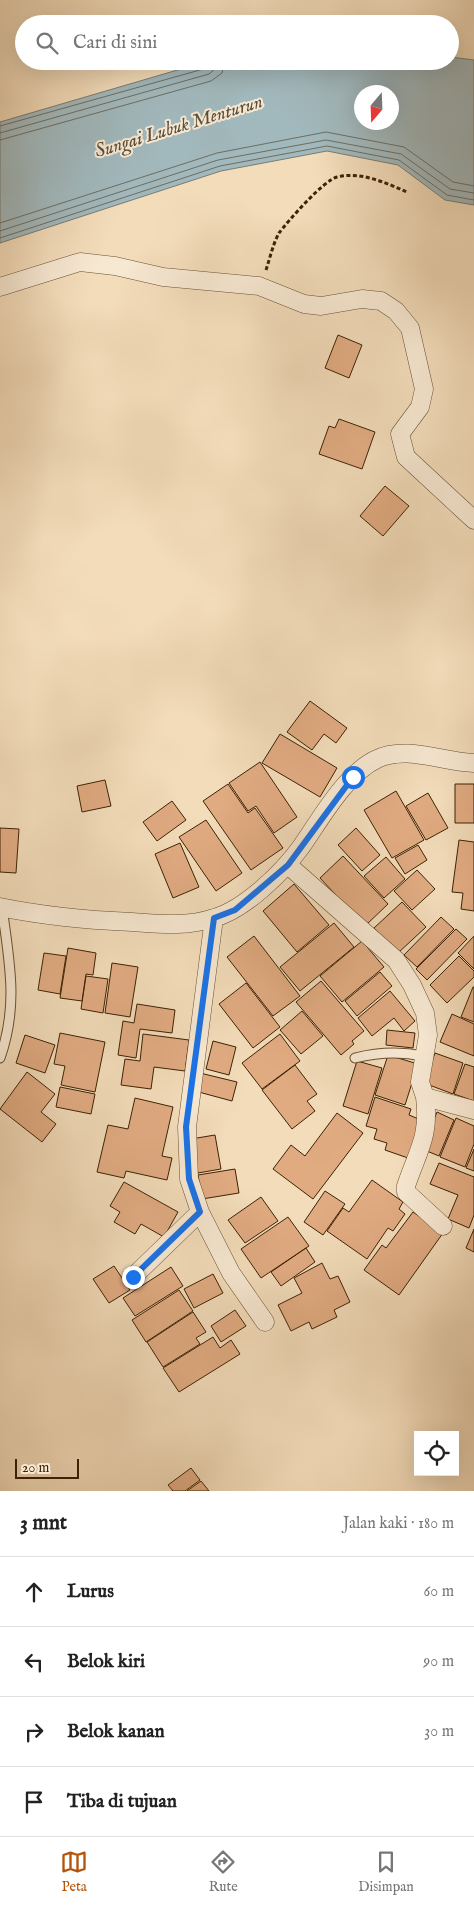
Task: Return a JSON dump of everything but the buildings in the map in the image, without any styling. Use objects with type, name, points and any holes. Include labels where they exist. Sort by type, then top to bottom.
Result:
[{"type":"street","points":[[0,287],[80,262],[115,266],[163,277],[259,286],[304,304],[322,306],[362,299],[381,301],[396,311],[410,328],[424,389],[420,407],[400,434],[406,458],[474,520]]},
{"type":"street","points":[[1,907],[36,914],[182,925],[214,918],[235,910],[288,865],[353,777],[377,758],[412,754],[473,758]]},
{"type":"street","points":[[288,865],[396,960],[412,985],[425,1013],[428,1035],[420,1082],[425,1097],[427,1115],[425,1137],[406,1186],[406,1192],[443,1226]]},
{"type":"street","points":[[214,918],[186,1127],[189,1179],[200,1212],[231,1273],[265,1322]]},
{"type":"street","points":[[425,1097],[474,1110]]},
{"type":"street","points":[[133,1277],[200,1212]]},
{"type":"lane","points":[[0,1058],[9,1027],[12,1003],[1,907]]},
{"type":"lane","points":[[355,1058],[401,1051],[423,1056]]},
{"type":"path","points":[[259,286],[279,234],[298,211],[335,177],[352,175],[382,181],[407,192]]},
{"type":"water","name":"Sungai Lubuk Menturun","points":[[459,58],[474,60],[474,205],[445,200],[398,165],[327,151],[221,171],[0,243],[0,122],[178,70],[459,70]]},
{"type":"route","points":[[133,1277],[200,1212],[189,1179],[186,1127],[214,918],[235,910],[288,865],[353,777]]}]
